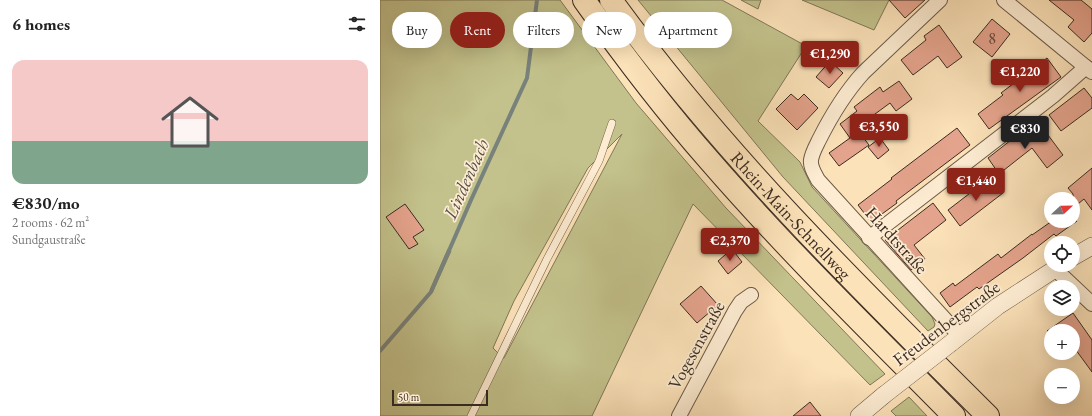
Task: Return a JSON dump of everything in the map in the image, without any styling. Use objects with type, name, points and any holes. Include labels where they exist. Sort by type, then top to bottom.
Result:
[{"type":"highway","name":"Rhein-Main-Schnellweg","points":[[584,0],[622,54],[709,160],[807,266],[954,416]]},
{"type":"highway","name":"Rhein-Main-Schnellweg","points":[[611,0],[639,40],[682,93],[745,165],[824,251],[988,416]]},
{"type":"street","name":"Hardtstraße","points":[[940,0],[862,73],[851,86],[824,131],[811,159],[812,166],[818,180],[956,340]]},
{"type":"street","points":[[869,238],[1089,70],[1004,0]]},
{"type":"street","points":[[1080,253],[1092,246]]},
{"type":"street","name":"Freudenbergstraße","points":[[859,416],[998,306],[1050,272]]},
{"type":"street","points":[[1063,272],[1092,304]]},
{"type":"street","name":"Vogesenstraße","points":[[679,416],[734,311],[741,302],[751,295]]},
{"type":"lane","points":[[472,416],[547,259],[599,161],[612,123]]},
{"type":"shaded area","points":[[380,0],[560,0],[569,12],[513,12],[513,48],[574,48],[574,19],[582,30],[582,48],[595,48],[636,103],[726,208],[885,374],[870,385],[693,204],[592,416],[380,416]],"holes":[[[622,134],[504,358],[493,348],[514,301],[588,168]],[[448,249],[451,251],[432,293],[430,290]]]},
{"type":"shaded area","points":[[638,0],[722,0],[806,46],[758,121],[800,162],[812,187],[932,317],[935,324],[934,327],[928,331],[783,177],[677,48],[732,48],[732,12],[648,12]]},
{"type":"shaded area","points":[[741,0],[761,0],[758,9]]},
{"type":"shaded area","points":[[802,0],[889,0],[874,30]]},
{"type":"shaded area","points":[[909,397],[927,416],[896,416],[891,411]]},
{"type":"building","points":[[889,0],[925,0],[905,18]]},
{"type":"building","points":[[1049,0],[1081,0],[1092,9],[1092,33],[1084,42],[1068,27],[1074,20]]},
{"type":"building","points":[[992,19],[1010,34],[992,57],[973,42]]},
{"type":"building","points":[[939,25],[962,57],[947,68],[938,56],[913,75],[901,60],[926,40],[924,36]]},
{"type":"building","points":[[1047,58],[1061,77],[989,129],[978,114],[1003,95],[1001,93]]},
{"type":"building","points":[[830,61],[843,73],[829,88],[816,77]]},
{"type":"building","points":[[899,81],[912,99],[896,111],[890,103],[856,128],[869,145],[839,166],[829,153],[850,138],[840,124],[857,111],[854,107],[880,87],[883,92]]},
{"type":"building","points":[[1084,88],[1092,98],[1092,108],[1061,131],[1049,115]]},
{"type":"building","points":[[791,94],[798,100],[804,94],[818,108],[797,130],[776,109]]},
{"type":"building","points":[[1029,126],[1041,141],[1048,135],[1063,155],[1047,168],[1032,148],[999,174],[988,158]]},
{"type":"building","points":[[957,128],[970,145],[896,201],[897,203],[871,222],[858,205]]},
{"type":"building","points":[[880,138],[889,150],[878,159],[868,147]]},
{"type":"building","points":[[1092,168],[1092,210],[1084,199],[1080,202],[1080,192],[1071,192],[1068,188]]},
{"type":"building","points":[[991,177],[1003,193],[960,226],[948,210]]},
{"type":"building","points":[[933,203],[946,220],[914,245],[925,259],[911,270],[885,240]]},
{"type":"building","points":[[405,204],[424,230],[413,237],[418,244],[409,249],[386,217]]},
{"type":"building","points":[[1044,227],[1044,228],[1067,228],[1056,236],[1054,234],[1051,236],[1044,236],[1044,242],[1023,258],[979,289],[977,287],[950,307],[940,293],[953,283],[955,286],[998,254],[1001,258]]},
{"type":"building","points":[[732,249],[742,262],[728,274],[718,261]]},
{"type":"building","points":[[701,286],[718,305],[697,323],[680,304]]},
{"type":"building","points":[[1069,316],[1075,316],[1092,340],[1092,372],[1080,356],[1080,324],[1057,324]]},
{"type":"building","points":[[810,402],[821,416],[793,416]]},
{"type":"waterway","name":"Lindenbach","points":[[380,351],[431,292],[527,78],[537,0]]}]
